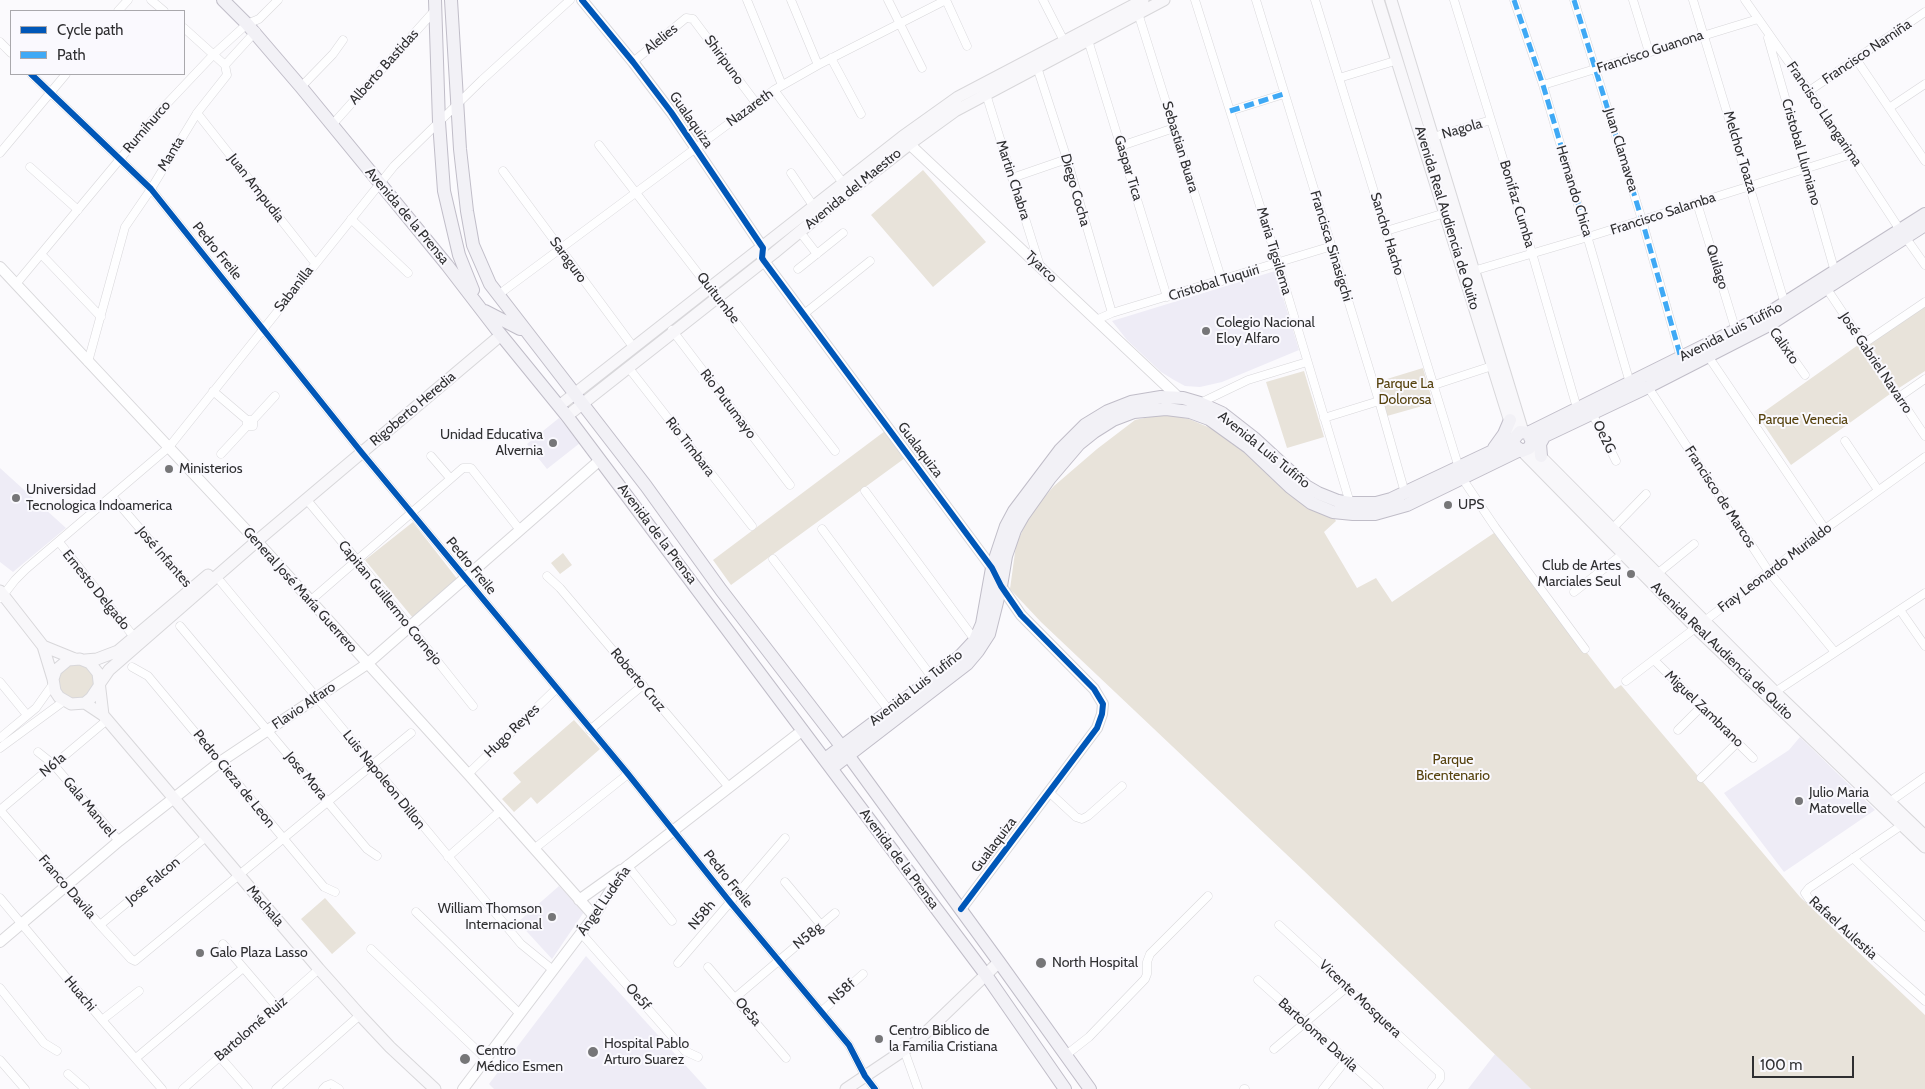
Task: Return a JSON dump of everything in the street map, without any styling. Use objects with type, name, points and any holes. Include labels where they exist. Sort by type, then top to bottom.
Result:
[{"type":"main road","name":"Avenida de la Prensa","points":[[223,0],[254,25],[301,87],[481,308],[493,319],[501,335],[563,411],[986,975],[1065,1089]]},
{"type":"main road","name":"Avenida de la Prensa","points":[[451,0],[464,194],[473,245],[483,272],[526,334],[578,399],[845,750],[1090,1089]]},
{"type":"main road","name":"Avenida del Maestro","points":[[563,411],[634,348],[669,327],[714,293],[764,261],[800,232],[846,188],[936,119],[958,97],[1020,69],[1037,66],[1088,40],[1100,28],[1143,0]]},
{"type":"main road","name":"Avenida del Maestro","points":[[936,119],[986,94],[1020,69],[1064,41],[1138,13],[1164,0]]},
{"type":"main road","name":"Avenida Real Audiencia de Quito","points":[[1378,0],[1392,23],[1433,138],[1523,441],[1541,456],[1657,574],[1700,625],[1775,692],[1886,804],[1902,825],[1925,847]]},
{"type":"main road","name":"Avenida Real Audiencia de Quito","points":[[1391,0],[1392,23],[1398,60],[1492,366],[1510,420],[1523,441],[1624,553],[1886,804],[1925,836]]},
{"type":"main road","points":[[435,5],[439,122],[444,191],[459,255],[481,308]]},
{"type":"main road","name":"Avenida del Maestro","points":[[714,293],[763,248],[814,208],[846,188]]},
{"type":"main road","name":"Avenida Luis Tufiño","points":[[1903,234],[1925,214]]},
{"type":"main road","name":"Avenida Luis Tufiño","points":[[1461,473],[1492,452],[1545,435],[1592,413],[1630,383],[1736,331],[1766,321],[1785,304],[1835,272],[1871,254],[1903,234],[1925,225]]},
{"type":"main road","name":"Avenida Luis Tufiño","points":[[828,763],[936,682],[967,664],[982,646],[989,634],[1001,586],[1010,528],[1079,444],[1104,425],[1134,412],[1166,409],[1190,412],[1209,419],[1256,447],[1306,486],[1318,493],[1338,501],[1376,503],[1433,486],[1461,473],[1523,441],[1577,408],[1648,387],[1708,356],[1766,321],[1827,289],[1871,254]]},
{"type":"main road","points":[[447,265],[454,263],[459,255]]},
{"type":"main road","points":[[493,319],[513,324],[526,334]]},
{"type":"main road","name":"Avenida del Maestro","points":[[578,399],[628,367],[669,327]]},
{"type":"main road","name":"Rigoberto Heredia","points":[[53,681],[56,670],[61,664],[80,659],[96,659],[113,654],[194,592],[501,335]]},
{"type":"main road","name":"Avenida Luis Tufiño","points":[[936,682],[975,640],[982,624],[992,568],[1022,498],[1060,450],[1085,425],[1108,411],[1131,402],[1161,397],[1178,398],[1200,403],[1222,413],[1256,447],[1290,487],[1311,502],[1333,512],[1375,514],[1407,505],[1433,486]]},
{"type":"main road","points":[[1492,452],[1499,444],[1510,420]]},
{"type":"main road","points":[[1541,456],[1540,444],[1545,435]]},
{"type":"main road","name":"Rigoberto Heredia","points":[[85,702],[96,693],[99,684],[109,670],[194,592]]},
{"type":"main road","points":[[1,595],[43,646],[55,691],[64,701],[71,704],[85,702]]},
{"type":"main road","points":[[43,646],[80,659],[94,667],[105,717]]},
{"type":"main road","name":"Machala","points":[[85,702],[105,717],[319,970],[390,1047],[435,1089]]},
{"type":"main road","points":[[846,1089],[916,1042],[1000,962]]},
{"type":"street","points":[[119,10],[128,0]]},
{"type":"street","points":[[151,0],[163,10]]},
{"type":"street","name":"Manta","points":[[88,362],[126,227],[197,112],[227,75],[225,65],[254,25],[278,0]]},
{"type":"street","name":"Sabanilla","points":[[1,595],[15,580],[169,447],[394,166],[457,103],[570,0]]},
{"type":"street","name":"Gualaquiza","points":[[582,0],[633,62],[696,148],[763,248],[764,261],[992,568],[1001,586],[1021,616],[1094,689],[1103,704],[1102,714],[1096,728],[961,910]]},
{"type":"street","points":[[747,0],[782,85]]},
{"type":"street","points":[[791,0],[818,65]]},
{"type":"street","points":[[888,0],[922,68]]},
{"type":"street","points":[[946,0],[967,46]]},
{"type":"street","name":"Nazareth","points":[[498,295],[774,90],[831,58],[946,0]]},
{"type":"street","points":[[1043,0],[1064,41]]},
{"type":"street","name":"Maria Tigsilema","points":[[1195,0],[1278,263],[1350,503]]},
{"type":"street","name":"Francisca Sinasigchi","points":[[1256,0],[1379,401],[1405,493]]},
{"type":"street","name":"Sancho Hacho","points":[[1315,0],[1461,473],[1495,528],[1585,649]]},
{"type":"street","name":"Bonifaz Cumba","points":[[1454,0],[1532,253],[1577,408]]},
{"type":"street","name":"Hernando Chica","points":[[1514,0],[1543,85],[1630,383]]},
{"type":"street","name":"Juan Clamavea","points":[[1574,0],[1642,220],[1681,358]]},
{"type":"street","points":[[1633,0],[1650,52]]},
{"type":"street","name":"Melchor Toaza","points":[[1694,0],[1785,304]]},
{"type":"street","name":"Francisco Llangarima","points":[[1745,0],[1852,154],[1925,265]]},
{"type":"street","name":"Alberto Bastidas","points":[[332,125],[435,5]]},
{"type":"street","name":"Francisco Namiña","points":[[1809,91],[1925,12]]},
{"type":"street","name":"Sebastian Buara","points":[[1138,13],[1222,281]]},
{"type":"street","name":"Alelies","points":[[633,62],[686,18],[690,17]]},
{"type":"street","name":"Shiripuno","points":[[690,17],[693,18],[756,103]]},
{"type":"street","name":"Francisco Guanona","points":[[1543,85],[1758,18]]},
{"type":"street","name":"Rumihurco","points":[[16,284],[160,111],[214,54],[254,25]]},
{"type":"street","points":[[185,29],[225,65]]},
{"type":"street","name":"Cristobal Llumiano","points":[[1766,31],[1835,272]]},
{"type":"street","points":[[301,87],[333,54],[343,40]]},
{"type":"street","name":"Gaspar Tica","points":[[1088,40],[1167,297]]},
{"type":"street","points":[[0,42],[10,52]]},
{"type":"street","points":[[831,58],[860,114]]},
{"type":"street","points":[[1856,59],[1922,150],[1925,161]]},
{"type":"street","points":[[1339,78],[1398,60]]},
{"type":"street","name":"Diego Cocha","points":[[1037,66],[1112,313]]},
{"type":"street","name":"Pedro Freile","points":[[32,75],[151,189],[410,513],[628,774],[778,961],[822,1011],[849,1045],[865,1076],[875,1089]]},
{"type":"street","points":[[0,153],[65,75]]},
{"type":"street","points":[[1890,108],[1925,84]]},
{"type":"street","points":[[774,90],[846,188]]},
{"type":"street","name":"Martin Chabra","points":[[986,94],[1040,266]]},
{"type":"street","points":[[1230,112],[1284,94]]},
{"type":"street","name":"Juan Ampudia","points":[[197,112],[315,263]]},
{"type":"street","name":"Nagola","points":[[1433,138],[1491,120]]},
{"type":"street","points":[[1121,146],[1174,128]]},
{"type":"street","name":"Tyarco","points":[[906,141],[1178,398]]},
{"type":"street","name":"Quitumbe","points":[[599,145],[835,451]]},
{"type":"street","name":"Francisco Salamba","points":[[1473,271],[1852,154]]},
{"type":"street","points":[[1012,178],[1067,160]]},
{"type":"street","points":[[30,167],[78,210]]},
{"type":"street","name":"Saraguro","points":[[503,171],[634,348]]},
{"type":"street","points":[[791,173],[814,208]]},
{"type":"street","name":"Quilago","points":[[1697,203],[1736,331]]},
{"type":"street","points":[[1386,232],[1445,214]]},
{"type":"street","points":[[351,219],[408,273]]},
{"type":"street","points":[[800,232],[817,254]]},
{"type":"street","points":[[798,269],[843,233]]},
{"type":"street","name":"Cristobal Tuquiri","points":[[1096,320],[1112,313],[1332,246]]},
{"type":"street","points":[[41,254],[101,317]]},
{"type":"street","points":[[804,314],[870,261]]},
{"type":"street","name":"General José María Guerrero","points":[[0,268],[310,600],[594,916]]},
{"type":"street","name":"José Gabriel Navarro","points":[[1827,289],[1925,436]]},
{"type":"street","points":[[1863,344],[1925,302]]},
{"type":"street","name":"Calixto","points":[[1766,321],[1805,375]]},
{"type":"street","name":"Rio Putumayo","points":[[669,327],[790,485]]},
{"type":"street","points":[[1708,356],[1825,529]]},
{"type":"street","points":[[1200,403],[1248,380],[1307,362]]},
{"type":"street","points":[[1434,385],[1492,366]]},
{"type":"street","name":"Rio Timbara","points":[[628,367],[752,526]]},
{"type":"street","points":[[1899,397],[1925,379]]},
{"type":"street","name":"Francisco de Marcos","points":[[1648,387],[1769,572],[1834,651]]},
{"type":"street","points":[[213,391],[249,422]]},
{"type":"street","points":[[221,454],[275,396]]},
{"type":"street","points":[[1324,418],[1379,401]]},
{"type":"street","name":"Oe2G","points":[[1592,413],[1616,461]]},
{"type":"street","points":[[1845,441],[1878,490]]},
{"type":"street","points":[[431,456],[450,478]]},
{"type":"street","name":"Fray Leonardo Murialdo","points":[[1626,681],[1825,529],[1925,457]]},
{"type":"street","name":"Flavio Alfaro","points":[[0,942],[119,841],[220,762],[367,664],[600,460]]},
{"type":"street","points":[[310,600],[463,468],[471,468],[520,530]]},
{"type":"street","points":[[865,491],[975,640]]},
{"type":"street","points":[[1612,529],[1646,494]]},
{"type":"street","name":"José Infantes","points":[[112,496],[194,592]]},
{"type":"street","name":"Capitan Guillermo Cornejo","points":[[306,500],[357,560],[473,706]]},
{"type":"street","points":[[822,529],[936,682]]},
{"type":"street","name":"Ernesto Delgado","points":[[59,542],[134,637]]},
{"type":"street","points":[[1657,574],[1694,544]]},
{"type":"street","points":[[1574,592],[1624,553]]},
{"type":"street","points":[[773,559],[892,714]]},
{"type":"street","name":"Roberto Cruz","points":[[547,576],[560,588],[728,786]]},
{"type":"street","name":"Luis Napoleon Dillon","points":[[221,582],[521,944],[553,970]]},
{"type":"street","points":[[1775,692],[1834,651],[1925,593]]},
{"type":"street","points":[[1900,610],[1925,646]]},
{"type":"street","name":"Jose Mora","points":[[180,626],[367,849],[377,856]]},
{"type":"street","name":"Miguel Zambrano","points":[[1654,660],[1753,758]]},
{"type":"street","name":"Pedro Cieza de Leon","points":[[132,667],[148,676],[283,840],[324,887],[335,892]]},
{"type":"street","points":[[0,738],[36,708],[53,681]]},
{"type":"street","points":[[0,682],[28,716]]},
{"type":"street","points":[[590,730],[643,685]]},
{"type":"street","name":"Hugo Reyes","points":[[468,774],[556,689]]},
{"type":"street","points":[[0,748],[64,701]]},
{"type":"street","points":[[1678,730],[1702,706]]},
{"type":"street","name":"N61a","points":[[0,810],[105,717]]},
{"type":"street","name":"Ángel Ludeña","points":[[463,1089],[594,916],[626,866],[803,730]]},
{"type":"street","points":[[239,876],[411,734]]},
{"type":"street","points":[[1701,778],[1738,742]]},
{"type":"street","name":"Gala Manuel","points":[[38,752],[54,764],[119,841]]},
{"type":"street","points":[[534,849],[628,774]]},
{"type":"street","points":[[1886,804],[1925,777]]},
{"type":"street","points":[[1049,792],[1076,817],[1082,819],[1088,816],[1122,786]]},
{"type":"street","name":"Franco Davila","points":[[0,810],[131,960],[137,960],[239,876]]},
{"type":"street","points":[[448,856],[500,811]]},
{"type":"street","name":"Rafael Aulestia","points":[[1902,825],[1809,888],[1805,893],[1806,896],[1925,1002]]},
{"type":"street","name":"Jose Falcon","points":[[100,925],[206,837]]},
{"type":"street","name":"N58h","points":[[678,963],[785,838]]},
{"type":"street","points":[[1853,858],[1925,926]]},
{"type":"street","points":[[579,900],[626,866],[672,922]]},
{"type":"street","points":[[785,882],[821,925]]},
{"type":"street","points":[[1066,1055],[1089,1037],[1145,979],[1150,954],[1208,896]]},
{"type":"street","name":"Huachi","points":[[0,898],[162,1089]]},
{"type":"street","points":[[416,912],[520,1014]]},
{"type":"street","name":"N58g","points":[[736,997],[835,913]]},
{"type":"street","name":"Vicente Mosquera","points":[[1279,925],[1440,1073],[1440,1079],[1432,1089]]},
{"type":"street","name":"Oe5f","points":[[581,933],[685,1051],[698,1057]]},
{"type":"street","points":[[223,944],[277,1007]]},
{"type":"street","points":[[371,950],[486,1058]]},
{"type":"street","name":"Oe5a","points":[[708,967],[736,997],[786,1058]]},
{"type":"street","points":[[136,1058],[242,968]]},
{"type":"street","name":"Bartolomé Ruiz","points":[[183,1089],[319,970]]},
{"type":"street","name":"N58f","points":[[822,1011],[863,974]]},
{"type":"street","name":"Bartolome Davila","points":[[1258,980],[1379,1089]]},
{"type":"street","points":[[1274,1049],[1347,987]]},
{"type":"street","points":[[0,988],[44,1043],[57,1051]]},
{"type":"street","points":[[102,1020],[139,991]]},
{"type":"street","points":[[276,1089],[360,1015]]},
{"type":"street","points":[[904,1050],[918,1089]]},
{"type":"street","points":[[220,1057],[248,1089]]},
{"type":"street","points":[[0,1060],[25,1089]]},
{"type":"street","points":[[1323,1089],[1346,1060]]},
{"type":"street","points":[[68,1074],[85,1089]]},
{"type":"street","points":[[323,1089],[331,1084],[339,1089]]},
{"type":"shaded area","name":"Colegio Nacional Eloy Alfaro","points":[[1275,271],[1299,350],[1222,382],[1200,387],[1185,386],[1174,380],[1161,372],[1127,340],[1112,321]]},
{"type":"shaded area","name":"Unidad Educativa Alvernia","points":[[559,418],[580,443],[547,469],[527,444]]},
{"type":"shaded area","name":"Universidad Tecnologica Indoamerica","points":[[0,468],[66,528],[13,572],[0,562]]},
{"type":"shaded area","name":"Julio Maria Matovelle","points":[[1800,737],[1875,810],[1784,872],[1724,793],[1789,750]]},
{"type":"shaded area","name":"William Thomson Internacional","points":[[559,886],[584,912],[552,959],[518,922]]},
{"type":"shaded area","name":"Hospital Pablo Arturo Suarez","points":[[586,956],[707,1089],[494,1089],[489,1084]]},
{"type":"shaded area","points":[[1495,1054],[1531,1089],[1468,1089]]},
{"type":"green space","points":[[923,170],[986,242],[933,287],[871,215]]},
{"type":"green space","points":[[1925,306],[1925,371],[1899,388],[1869,343]]},
{"type":"green space","name":"Parque Venecia","points":[[1858,345],[1890,394],[1791,465],[1758,416]]},
{"type":"green space","name":"Parque La Dolorosa","points":[[1423,368],[1433,403],[1387,416],[1377,382]]},
{"type":"green space","points":[[1304,371],[1324,437],[1287,448],[1266,382]]},
{"type":"green space","name":"Parque Bicentenario","points":[[1163,414],[1189,419],[1234,438],[1333,516],[1336,521],[1324,532],[1357,588],[1376,578],[1392,602],[1494,533],[1615,689],[1621,685],[1800,897],[1925,1015],[1925,1089],[1531,1089],[1041,622],[1010,589],[1016,545],[1031,512],[1054,486],[1097,449],[1135,420]]},
{"type":"green space","points":[[885,431],[905,458],[731,585],[713,560]]},
{"type":"green space","points":[[413,522],[458,580],[413,618],[365,560]]},
{"type":"green space","points":[[563,553],[572,565],[560,574],[551,563]]},
{"type":"green space","points":[[77,661],[94,670],[95,690],[79,702],[61,695],[57,676],[59,670]]},
{"type":"green space","points":[[574,720],[600,749],[537,804],[531,797],[514,812],[502,799],[521,782],[513,773]]},
{"type":"green space","points":[[325,898],[356,933],[332,954],[301,919]]},
{"type":"marked path","points":[[1514,0],[1543,85],[1588,237]]},
{"type":"marked path","points":[[1574,0],[1642,220],[1681,358]]},
{"type":"marked path","points":[[1230,111],[1284,94]]},
{"type":"cycle path","points":[[582,0],[671,112],[763,248],[762,258],[764,261],[992,568],[1001,586],[1021,615],[1094,689],[1103,704],[1097,728],[961,909]]},
{"type":"cycle path","points":[[32,75],[151,189],[362,453],[849,1045],[865,1076],[875,1089]]},
{"type":"place","name":"Colegio Nacional Eloy Alfaro","points":[[1206,331]]},
{"type":"place","name":"Unidad Educativa Alvernia","points":[[553,443]]},
{"type":"place","name":"Ministerios","points":[[169,469]]},
{"type":"place","name":"Universidad Tecnologica Indoamerica","points":[[16,498]]},
{"type":"place","name":"UPS","points":[[1448,505]]},
{"type":"place","name":"Club de Artes Marciales Seul","points":[[1631,574]]},
{"type":"place","name":"Julio Maria Matovelle","points":[[1799,801]]},
{"type":"place","name":"William Thomson Internacional","points":[[552,917]]},
{"type":"place","name":"Galo Plaza Lasso","points":[[200,953]]},
{"type":"place","name":"North Hospital","points":[[1041,963]]},
{"type":"place","name":"Centro Biblico de la Familia Cristiana","points":[[879,1039]]},
{"type":"place","name":"Hospital Pablo Arturo Suarez","points":[[593,1052]]},
{"type":"place","name":"Centro Médico Esmen","points":[[465,1059]]}]
